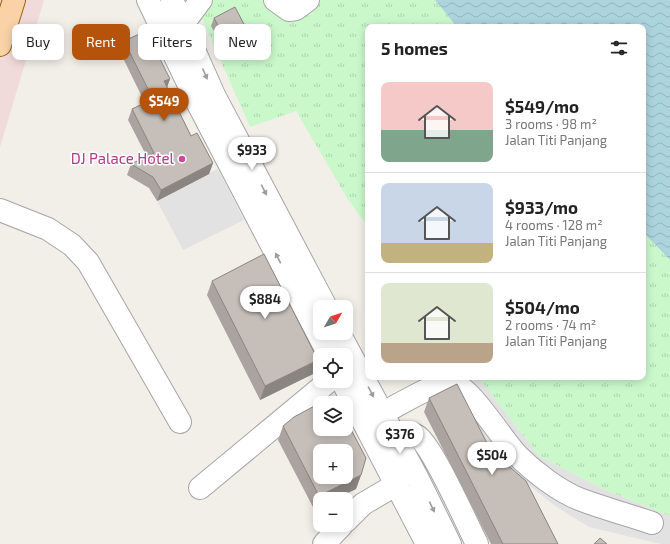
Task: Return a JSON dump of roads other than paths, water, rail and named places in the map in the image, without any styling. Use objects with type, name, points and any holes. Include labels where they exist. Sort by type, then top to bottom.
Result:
[{"type":"main road","points":[[0,45],[14,0]]},
{"type":"street","points":[[148,0],[197,102],[325,348]]},
{"type":"street","points":[[172,0],[183,24],[201,0]]},
{"type":"street","points":[[276,0],[288,10],[296,9],[308,0]]},
{"type":"street","points":[[199,60],[214,95],[322,300]]},
{"type":"street","points":[[0,210],[48,229],[72,244],[88,262],[180,422]]},
{"type":"street","points":[[353,369],[396,438],[450,544]]},
{"type":"street","points":[[382,414],[439,384],[451,383],[461,386],[470,394],[518,456],[541,476],[578,499],[652,522]]},
{"type":"street","points":[[200,488],[321,388]]},
{"type":"street","points":[[346,388],[427,544]]},
{"type":"street","points":[[396,438],[408,434],[415,435],[423,440],[477,544]]},
{"type":"street","points":[[353,514],[363,504],[397,484]]},
{"type":"street","points":[[324,544],[335,532]]},
{"type":"water","points":[[435,0],[670,0],[670,260],[646,235],[646,24],[455,24]]},
{"type":"place","name":"DJ Palace Hotel","points":[[182,159]]}]
